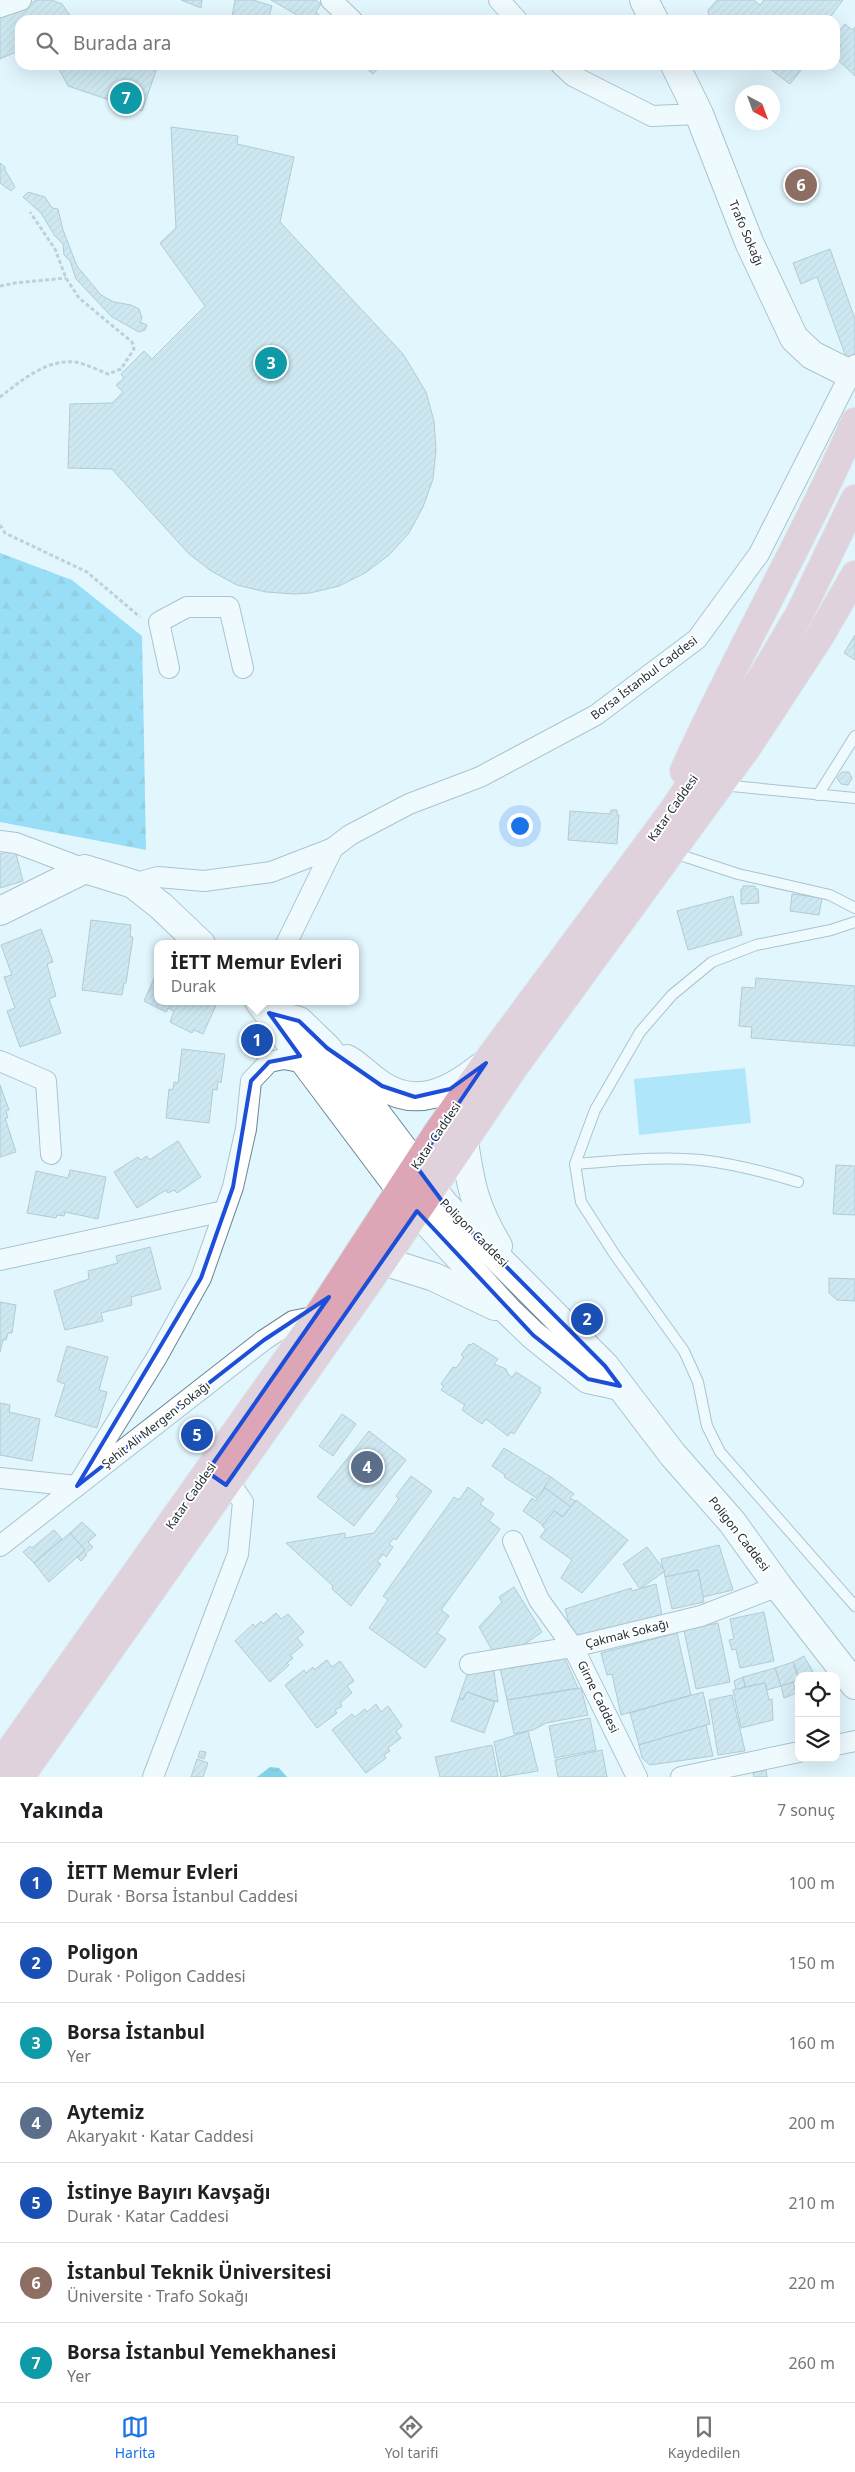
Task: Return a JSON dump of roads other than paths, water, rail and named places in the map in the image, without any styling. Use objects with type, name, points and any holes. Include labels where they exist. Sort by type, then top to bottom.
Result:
[{"type":"main road","points":[[672,812],[680,780],[707,720],[828,483],[855,422]]},
{"type":"main road","name":"Katar Caddesi","points":[[416,1166],[486,1063],[672,812],[761,679],[799,614],[855,499]]},
{"type":"main road","name":"Katar Caddesi","points":[[20,1777],[216,1479],[318,1316],[416,1196],[464,1141],[514,1067],[748,746],[820,636],[855,575]]},
{"type":"main road","points":[[416,1166],[416,1196]]},
{"type":"main road","name":"Katar Caddesi","points":[[0,1765],[383,1261],[416,1196]]},
{"type":"street","points":[[0,7],[21,0]]},
{"type":"street","points":[[331,0],[347,15]]},
{"type":"street","points":[[499,0],[512,15]]},
{"type":"street","points":[[644,0],[652,15]]},
{"type":"street","points":[[566,70],[573,76],[652,116],[699,114]]},
{"type":"street","name":"Trafo Sokağı","points":[[677,70],[699,114],[749,242],[794,338],[812,355],[852,370]]},
{"type":"street","name":"Borsa İstanbul Caddesi","points":[[288,940],[333,848],[350,835],[409,804],[480,777],[596,715],[697,639],[759,554],[852,370]]},
{"type":"street","points":[[169,668],[159,622],[187,607],[229,607],[243,668]]},
{"type":"street","points":[[0,841],[16,843],[85,869],[133,884],[161,906],[197,940]]},
{"type":"street","points":[[133,884],[158,876],[204,881],[271,872],[333,848]]},
{"type":"street","points":[[0,911],[85,869]]},
{"type":"street","points":[[267,1005],[299,1021],[327,1048],[416,1166]]},
{"type":"street","points":[[267,1005],[279,1030],[416,1196]]},
{"type":"street","points":[[327,1048],[350,1060],[382,1086],[398,1093],[415,1097],[427,1098],[450,1089],[486,1063]]},
{"type":"street","points":[[0,1478],[77,1486],[157,1357],[201,1278],[233,1187],[246,1129],[251,1081],[258,1071],[269,1062],[284,1059],[305,1063]]},
{"type":"street","points":[[0,1061],[46,1082],[51,1154]]},
{"type":"street","points":[[464,1141],[470,1186],[484,1223],[514,1273]]},
{"type":"street","name":"Poligon Caddesi","points":[[416,1196],[514,1273],[605,1366],[673,1455],[732,1522],[778,1586],[855,1685]]},
{"type":"street","name":"Poligon Caddesi","points":[[416,1196],[508,1312],[533,1335],[588,1379],[620,1386]]},
{"type":"street","points":[[0,1260],[224,1211]]},
{"type":"street","points":[[383,1261],[434,1277],[508,1312]]},
{"type":"street","name":"Şehit Ali Mergen Sokağı","points":[[0,1546],[264,1340],[293,1321],[318,1316]]},
{"type":"street","points":[[153,1777],[238,1554],[243,1502],[236,1492],[216,1479]]},
{"type":"street","name":"Girne Caddesi","points":[[512,1541],[538,1600],[573,1647],[637,1777]]},
{"type":"street","name":"Çakmak Sokağı","points":[[470,1664],[573,1647],[701,1616],[778,1586]]},
{"type":"street","points":[[840,1744],[855,1741]]},
{"type":"street","points":[[680,1777],[795,1753]]},
{"type":"lane","points":[[818,795],[855,736]]},
{"type":"lane","points":[[718,785],[855,798]]},
{"type":"lane","points":[[670,852],[738,874],[830,895],[855,908]]},
{"type":"lane","points":[[855,922],[831,930],[756,945],[712,962],[672,995],[640,1032],[595,1110],[575,1164],[581,1202],[615,1254],[684,1351],[698,1382],[708,1426],[720,1452],[855,1606]]},
{"type":"lane","points":[[575,1164],[648,1159],[700,1160],[755,1170],[798,1182]]},
{"type":"water","points":[[270,1767],[279,1768],[287,1777],[257,1777]]},
{"type":"place","name":"Borsa İstanbul Yemekhanesi","points":[[126,98]]},
{"type":"place","name":"İstanbul Teknik Üniversitesi","points":[[801,185]]},
{"type":"place","name":"Borsa İstanbul","points":[[271,363]]},
{"type":"place","name":"İETT Memur Evleri","points":[[257,1040]]},
{"type":"place","name":"Poligon","points":[[587,1319]]},
{"type":"place","name":"İstinye Bayırı Kavşağı","points":[[197,1435]]},
{"type":"place","name":"Aytemiz","points":[[367,1467]]}]
